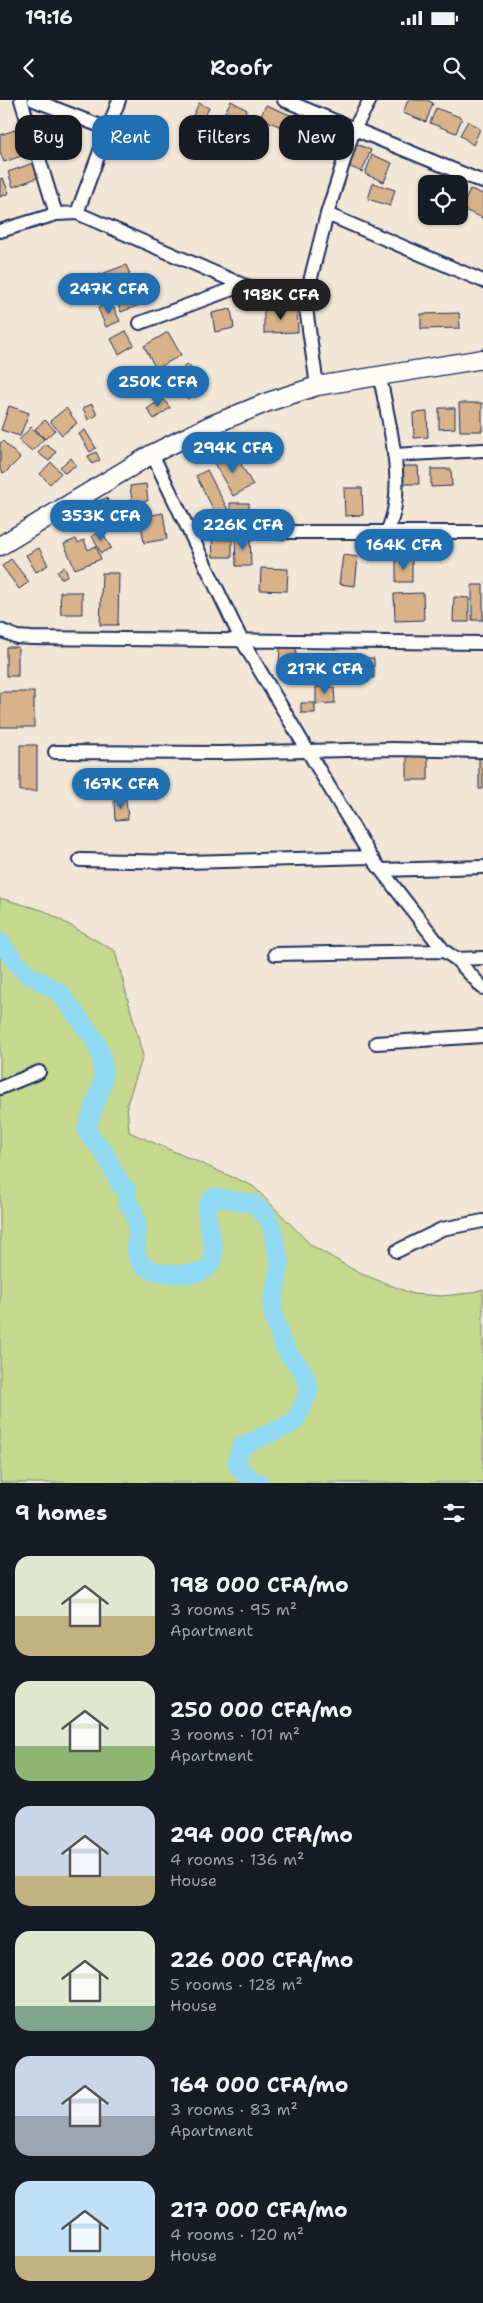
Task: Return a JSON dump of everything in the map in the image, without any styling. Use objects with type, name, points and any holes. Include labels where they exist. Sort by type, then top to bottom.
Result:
[{"type":"main road","points":[[1,543],[152,454],[209,426],[260,405],[317,386],[483,359]]},
{"type":"street","points":[[21,100],[56,214]]},
{"type":"street","points":[[34,100],[92,123]]},
{"type":"street","points":[[113,115],[119,100]]},
{"type":"street","points":[[284,100],[320,115]]},
{"type":"street","points":[[370,100],[354,129],[483,182]]},
{"type":"street","points":[[77,213],[97,160]]},
{"type":"street","points":[[317,386],[305,301],[326,214],[344,160]]},
{"type":"street","points":[[0,231],[56,214],[77,213],[243,285],[305,301]]},
{"type":"street","points":[[326,214],[483,281]]},
{"type":"street","points":[[140,323],[243,285]]},
{"type":"street","points":[[380,377],[394,455],[396,492],[391,524],[386,532]]},
{"type":"street","points":[[394,455],[483,450]]},
{"type":"street","points":[[152,454],[241,639],[371,857],[383,870],[444,951],[456,958],[483,988]]},
{"type":"street","points":[[190,532],[483,532]]},
{"type":"street","points":[[0,630],[17,637],[31,638],[483,643]]},
{"type":"street","points":[[55,752],[145,754],[392,749],[483,751]]},
{"type":"street","points":[[80,860],[184,862],[371,857]]},
{"type":"street","points":[[383,870],[483,866]]},
{"type":"street","points":[[274,954],[330,955],[444,951]]},
{"type":"street","points":[[456,958],[483,958]]},
{"type":"street","points":[[376,1044],[483,1036]]},
{"type":"street","points":[[0,1088],[39,1072]]},
{"type":"street","points":[[397,1251],[442,1229],[483,1221]]},
{"type":"green space","points":[[0,898],[45,911],[115,951],[143,1056],[127,1104],[129,1132],[253,1186],[311,1245],[359,1273],[413,1294],[442,1296],[470,1293],[483,1289],[483,1483],[0,1483]]},
{"type":"building","points":[[408,100],[427,100],[433,103],[426,122],[403,113]]},
{"type":"building","points":[[231,101],[247,110],[244,115],[223,115]]},
{"type":"building","points":[[199,103],[209,108],[206,115],[193,115]]},
{"type":"building","points":[[266,105],[291,115],[279,115],[279,126],[269,122],[269,115],[261,115]]},
{"type":"building","points":[[436,108],[462,118],[456,133],[430,123]]},
{"type":"building","points":[[468,121],[480,129],[473,145],[460,135]]},
{"type":"building","points":[[15,130],[15,158],[4,162],[0,152],[0,135]]},
{"type":"building","points":[[354,143],[371,150],[362,172],[344,164],[346,160],[354,160]]},
{"type":"building","points":[[372,155],[392,163],[384,182],[365,174]]},
{"type":"building","points":[[36,162],[42,176],[13,187],[8,172]]},
{"type":"building","points":[[3,178],[9,193],[0,197],[0,179]]},
{"type":"building","points":[[373,183],[395,190],[390,206],[368,199]]},
{"type":"building","points":[[470,189],[483,194],[483,218],[468,212],[468,194]]},
{"type":"building","points":[[126,265],[130,274],[105,282],[108,294],[96,299],[93,277]]},
{"type":"building","points":[[133,277],[142,304],[121,312],[111,285]]},
{"type":"building","points":[[111,302],[120,321],[106,327],[98,308]]},
{"type":"building","points":[[297,308],[298,332],[264,333],[264,309]]},
{"type":"building","points":[[231,309],[234,328],[215,332],[212,313]]},
{"type":"building","points":[[459,313],[460,328],[421,329],[421,314]]},
{"type":"building","points":[[126,331],[134,345],[119,354],[111,339]]},
{"type":"building","points":[[168,332],[181,355],[156,369],[144,346]]},
{"type":"building","points":[[187,364],[205,382],[188,399],[170,380]]},
{"type":"building","points":[[138,366],[151,386],[134,396],[122,376]]},
{"type":"building","points":[[163,398],[170,408],[154,419],[147,409]]},
{"type":"building","points":[[459,403],[482,403],[482,431],[460,431]]},
{"type":"building","points":[[92,404],[97,415],[88,420],[83,408]]},
{"type":"building","points":[[9,406],[29,413],[20,436],[1,430]]},
{"type":"building","points":[[66,408],[77,423],[62,435],[50,421]]},
{"type":"building","points":[[439,408],[455,408],[455,428],[439,429]]},
{"type":"building","points":[[427,412],[428,437],[414,438],[413,413]]},
{"type":"building","points":[[45,420],[55,430],[45,439],[35,429]]},
{"type":"building","points":[[31,427],[44,439],[32,451],[19,440]]},
{"type":"building","points":[[85,430],[96,448],[90,452],[79,434]]},
{"type":"building","points":[[3,441],[20,458],[4,474],[0,470],[0,443]]},
{"type":"building","points":[[45,444],[56,452],[49,461],[38,453]]},
{"type":"building","points":[[96,452],[100,460],[92,464],[88,456]]},
{"type":"building","points":[[234,452],[253,485],[233,496],[214,463]]},
{"type":"building","points":[[71,458],[76,465],[65,473],[60,467]]},
{"type":"building","points":[[51,462],[61,473],[50,484],[40,474]]},
{"type":"building","points":[[401,466],[418,466],[419,484],[402,484]]},
{"type":"building","points":[[431,469],[451,469],[452,486],[431,487]]},
{"type":"building","points":[[207,470],[229,512],[218,518],[196,476]]},
{"type":"building","points":[[146,484],[148,501],[132,502],[130,486]]},
{"type":"building","points":[[344,488],[362,488],[363,515],[345,516]]},
{"type":"building","points":[[107,498],[110,509],[97,512],[94,502]]},
{"type":"building","points":[[230,503],[249,503],[249,520],[231,520]]},
{"type":"building","points":[[94,512],[97,521],[81,526],[78,516]]},
{"type":"building","points":[[163,513],[167,539],[144,543],[140,517]]},
{"type":"building","points":[[102,531],[111,548],[101,553],[92,536]]},
{"type":"building","points":[[250,535],[251,566],[236,566],[235,536]]},
{"type":"building","points":[[212,538],[232,538],[232,557],[213,557]]},
{"type":"building","points":[[76,539],[78,543],[84,540],[88,550],[96,546],[101,559],[75,569],[64,544]]},
{"type":"building","points":[[39,548],[48,565],[36,572],[26,555]]},
{"type":"building","points":[[343,555],[358,557],[355,586],[339,584]]},
{"type":"building","points":[[11,559],[29,582],[19,589],[2,566]]},
{"type":"building","points":[[396,560],[412,560],[412,582],[396,582]]},
{"type":"building","points":[[64,567],[68,575],[61,579],[57,571]]},
{"type":"building","points":[[261,568],[288,569],[287,591],[260,590]]},
{"type":"building","points":[[102,573],[119,573],[118,625],[100,625]]},
{"type":"building","points":[[472,585],[483,585],[483,620],[472,620]]},
{"type":"building","points":[[60,592],[82,592],[82,614],[61,614]]},
{"type":"building","points":[[423,593],[424,620],[395,621],[394,594]]},
{"type":"building","points":[[454,597],[469,598],[469,622],[453,622]]},
{"type":"building","points":[[6,647],[18,647],[18,676],[6,676]]},
{"type":"building","points":[[280,647],[296,647],[296,665],[279,664]]},
{"type":"building","points":[[355,658],[374,658],[374,678],[354,679]]},
{"type":"building","points":[[303,670],[327,670],[327,685],[303,685]]},
{"type":"building","points":[[316,687],[334,687],[335,703],[316,704]]},
{"type":"building","points":[[0,692],[34,692],[34,727],[0,727]]},
{"type":"building","points":[[301,703],[315,703],[315,713],[301,713]]},
{"type":"building","points":[[20,745],[37,745],[37,791],[20,791]]},
{"type":"building","points":[[407,754],[428,754],[428,780],[407,780]]},
{"type":"building","points":[[479,756],[483,756],[483,789],[479,789]]},
{"type":"building","points":[[126,799],[128,819],[115,820],[114,800]]},
{"type":"waterway","points":[[0,942],[24,972],[59,992],[95,1040],[102,1058],[103,1082],[87,1127],[88,1134],[103,1150],[121,1185],[127,1190],[127,1203],[135,1214],[137,1225],[136,1247],[138,1257],[143,1265],[156,1271],[177,1274],[198,1272],[210,1266],[213,1255],[207,1217],[208,1205],[215,1197],[254,1204],[267,1217],[271,1225],[280,1262],[272,1307],[276,1325],[282,1342],[290,1356],[301,1368],[307,1380],[309,1391],[293,1423],[242,1446],[237,1459],[238,1467],[253,1481],[260,1483]]}]
